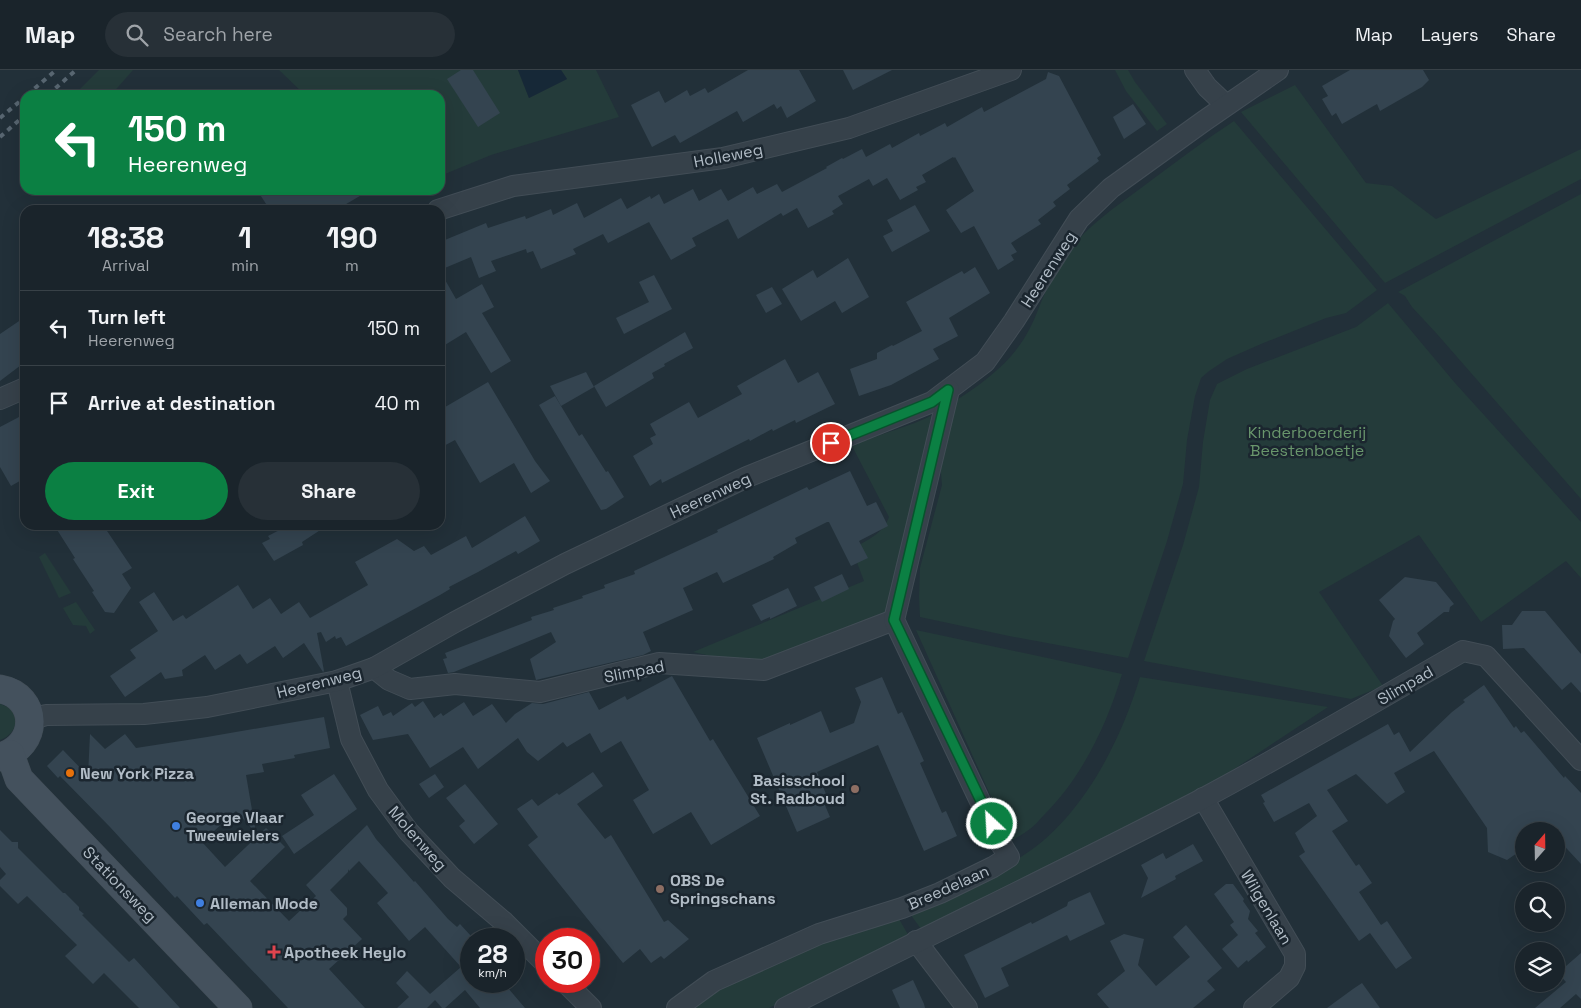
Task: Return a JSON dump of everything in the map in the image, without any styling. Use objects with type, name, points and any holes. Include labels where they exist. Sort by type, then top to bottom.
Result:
[{"type":"street","name":"Holleweg","points":[[445,208],[513,186],[723,158],[849,128],[1011,70]]},
{"type":"street","points":[[1195,70],[1207,87],[1226,105]]},
{"type":"street","name":"Heerenweg","points":[[30,720],[46,715],[144,714],[207,707],[337,681],[374,668],[454,622],[582,556],[747,477],[932,402],[986,362],[1080,219],[1111,188],[1278,70]]},
{"type":"street","points":[[0,399],[20,390]]},
{"type":"street","points":[[894,620],[948,390]]},
{"type":"street","name":"Slimpad","points":[[374,668],[389,680],[410,689],[455,684],[540,692],[658,663],[764,670],[894,620]]},
{"type":"street","name":"Breedelaan","points":[[677,1008],[714,981],[820,934],[902,908],[940,893],[993,867],[1009,856],[998,838],[894,620]]},
{"type":"street","name":"Slimpad","points":[[1203,798],[1463,651],[1486,656],[1581,760]]},
{"type":"street","name":"Molenweg","points":[[337,681],[351,739],[378,790],[408,831],[452,878],[504,922],[535,953]]},
{"type":"street","points":[[0,689],[12,693],[21,700],[30,720],[29,731],[25,740],[19,748],[5,755]]},
{"type":"street","name":"Stationsweg","points":[[5,755],[20,779],[238,1008]]},
{"type":"street","points":[[786,1008],[1203,798]]},
{"type":"street","name":"Wilgenlaan","points":[[1203,798],[1295,954],[1295,966],[1289,978],[1254,1008]]},
{"type":"street","points":[[916,942],[966,1008]]},
{"type":"street","points":[[576,993],[591,1008]]},
{"type":"green space","points":[[99,70],[133,70],[115,90],[79,90]]},
{"type":"green space","points":[[279,70],[518,70],[529,98],[567,79],[561,70],[596,70],[619,117],[491,155],[445,174],[445,90],[300,90]]},
{"type":"green space","points":[[1115,70],[1128,70],[1167,124],[1157,131],[1126,91]]},
{"type":"green space","points":[[1295,85],[1366,183],[1392,186],[1436,219],[1581,149],[1581,179],[1385,283],[1241,112]]},
{"type":"green space","points":[[1234,121],[1377,290],[1346,313],[1326,318],[1227,359],[1201,378],[1195,396],[1187,440],[1183,484],[1167,541],[1128,658],[920,617],[920,568],[942,485],[940,461],[952,403],[996,371],[1015,351],[1032,325],[1058,268],[1077,241],[1094,224]]},
{"type":"green space","points":[[1581,194],[1581,499],[1412,307],[1405,296],[1398,292]]},
{"type":"green space","name":"Kinderboerderij Beestenboetje","points":[[1388,303],[1455,383],[1581,522],[1581,578],[1566,561],[1481,622],[1419,535],[1319,592],[1383,686],[1351,699],[1144,661],[1183,545],[1199,487],[1203,442],[1210,400],[1217,384],[1247,369],[1356,327]]},
{"type":"green space","points":[[936,413],[887,618],[775,659],[757,661],[728,660],[693,652],[864,581],[852,549],[879,532],[889,517],[852,446],[915,423]]},
{"type":"green space","points":[[45,553],[71,593],[59,598],[39,557]]},
{"type":"green space","points":[[76,602],[95,630],[90,634],[86,626],[73,625],[63,608]]},
{"type":"green space","points":[[916,630],[1122,674],[1101,731],[1070,784],[1058,800],[1030,829],[1011,841]]},
{"type":"green space","points":[[1140,677],[1328,707],[1198,793],[921,929],[908,911],[1014,861],[1037,846],[1058,827],[1094,781],[1121,729]]},
{"type":"green space","points":[[0,704],[12,711],[15,721],[11,732],[7,737],[0,740]]},
{"type":"green space","points":[[899,919],[910,938],[769,1008],[689,1008],[717,985],[828,938]]},
{"type":"water","points":[[518,70],[561,70],[567,79],[529,98]]},
{"type":"building","points":[[461,70],[473,70],[500,113],[478,127],[447,79]]},
{"type":"building","points":[[748,70],[799,70],[816,101],[787,118],[781,106],[777,109],[774,104],[743,122],[737,111],[680,143],[675,135],[652,147],[631,105],[659,91],[665,103],[687,90],[690,96],[705,88],[708,93]]},
{"type":"building","points":[[843,70],[892,70],[853,90]]},
{"type":"building","points":[[1350,70],[1423,70],[1429,80],[1422,87],[1380,111],[1377,104],[1342,124],[1336,113],[1332,116],[1322,99],[1328,96],[1322,86]]},
{"type":"building","points":[[1048,72],[1059,76],[1101,155],[1097,158],[1099,161],[1067,185],[1070,189],[1053,202],[1056,206],[1038,220],[1041,224],[1011,243],[1017,252],[1011,255],[1014,260],[998,270],[974,226],[961,233],[946,210],[974,191],[955,157],[922,175],[926,182],[916,187],[918,190],[900,200],[887,178],[873,186],[869,179],[838,196],[843,204],[832,211],[834,214],[808,228],[797,208],[783,216],[781,213],[738,239],[728,219],[692,238],[696,246],[671,260],[649,222],[608,243],[603,234],[573,249],[576,254],[541,269],[533,251],[527,253],[526,249],[491,261],[496,271],[479,278],[471,257],[445,268],[445,240],[486,223],[488,228],[525,216],[526,219],[551,209],[553,215],[577,203],[584,218],[621,198],[627,209],[650,196],[651,199],[659,194],[664,204],[693,189],[699,201],[721,189],[728,201],[753,187],[757,194],[777,184],[782,192],[842,158],[862,149],[866,157],[890,144],[892,148],[919,133],[920,136],[945,123],[947,127],[982,107],[984,112],[1046,79]]},
{"type":"building","points":[[1133,104],[1146,124],[1124,139],[1113,117]]},
{"type":"building","points":[[260,195],[362,195],[344,205],[267,205]]},
{"type":"building","points":[[915,205],[930,231],[892,252],[883,236],[893,231],[887,220]]},
{"type":"building","points":[[848,258],[869,297],[842,313],[835,301],[801,321],[782,289],[813,270],[817,278]]},
{"type":"building","points":[[975,267],[990,293],[949,318],[958,336],[933,349],[939,359],[891,385],[859,396],[850,369],[877,359],[877,353],[922,331],[906,302],[962,271],[964,274]]},
{"type":"building","points":[[654,275],[672,309],[624,334],[616,318],[649,302],[639,282]]},
{"type":"building","points":[[445,280],[456,299],[482,284],[494,307],[482,313],[511,361],[491,373],[466,332],[445,345]]},
{"type":"building","points":[[772,287],[782,304],[766,313],[756,295]]},
{"type":"building","points":[[20,320],[20,366],[0,381],[0,334]]},
{"type":"building","points":[[685,332],[693,348],[664,364],[665,366],[652,373],[654,378],[606,407],[594,386]]},
{"type":"building","points":[[785,359],[798,383],[818,372],[835,404],[796,423],[795,420],[773,431],[772,429],[750,441],[749,439],[662,483],[661,479],[650,486],[633,456],[653,444],[650,438],[656,435],[650,424],[689,402],[698,418],[742,394],[737,386]]},
{"type":"building","points":[[586,372],[594,387],[561,406],[550,386]]},
{"type":"building","points":[[488,382],[535,461],[550,481],[531,493],[514,463],[480,483],[455,440],[445,445],[445,407]]},
{"type":"building","points":[[555,396],[579,436],[582,434],[624,497],[606,509],[601,510],[539,405]]},
{"type":"building","points":[[19,417],[20,419],[20,481],[11,486],[0,467],[0,427]]},
{"type":"building","points":[[850,471],[867,506],[876,502],[888,526],[859,541],[868,558],[851,566],[829,522],[827,522],[795,538],[797,543],[773,557],[774,559],[723,583],[717,572],[683,588],[693,610],[643,632],[651,651],[643,655],[536,680],[530,659],[556,642],[551,632],[448,673],[443,659],[447,658],[445,653],[532,620],[531,617],[554,610],[553,608],[583,598],[582,596],[605,588],[604,585],[635,574],[634,571],[718,532],[717,530],[807,487],[809,490]]},
{"type":"building","points":[[525,516],[540,541],[518,554],[516,551],[346,646],[341,637],[336,639],[335,636],[326,642],[321,632],[317,633],[323,672],[304,643],[283,658],[275,646],[247,664],[240,654],[215,670],[205,655],[182,670],[183,676],[165,679],[161,672],[125,697],[110,676],[136,658],[130,650],[158,631],[139,602],[154,592],[173,621],[183,615],[186,619],[238,585],[253,609],[270,598],[281,614],[299,602],[310,618],[368,585],[355,562],[397,539],[414,551],[424,546],[431,555],[466,536],[472,548]]},
{"type":"building","points":[[57,530],[106,530],[132,568],[122,574],[131,588],[114,613],[105,612],[73,559],[75,558]]},
{"type":"building","points":[[279,530],[320,530],[302,542],[303,545],[274,561],[262,543],[270,539],[268,536]]},
{"type":"building","points":[[842,574],[849,589],[822,602],[814,587]]},
{"type":"building","points":[[1405,577],[1436,582],[1454,604],[1450,607],[1449,612],[1444,612],[1417,633],[1424,644],[1406,658],[1389,636],[1395,619],[1379,600]]},
{"type":"building","points":[[788,588],[797,606],[770,619],[770,617],[761,621],[752,605]]},
{"type":"building","points":[[1522,611],[1545,611],[1581,654],[1581,693],[1571,682],[1562,690],[1524,648],[1503,649],[1502,625],[1512,625]]},
{"type":"building","points":[[672,676],[710,741],[713,739],[760,816],[711,845],[691,812],[653,834],[633,800],[649,790],[621,741],[601,753],[590,733],[567,747],[563,742],[538,761],[527,752],[518,738],[478,769],[463,747],[430,768],[408,734],[373,740],[360,715],[378,706],[383,716],[391,712],[393,716],[412,703],[415,707],[423,701],[434,718],[441,713],[443,716],[464,702],[473,716],[492,704],[506,723],[515,714],[532,703],[543,704],[589,692],[599,710],[625,696],[627,700]]},
{"type":"building","points":[[882,677],[898,714],[902,712],[924,761],[920,763],[942,813],[946,811],[957,836],[924,851],[878,745],[817,772],[826,794],[821,796],[830,817],[797,832],[757,738],[821,711],[830,733],[854,723],[861,702],[855,688]]},
{"type":"building","points":[[1484,685],[1514,728],[1516,726],[1521,733],[1524,731],[1564,778],[1565,776],[1581,793],[1581,864],[1565,847],[1565,822],[1515,822],[1515,854],[1507,860],[1488,852],[1487,828],[1434,751],[1394,773],[1405,792],[1387,804],[1356,774],[1327,790],[1348,821],[1332,831],[1356,866],[1359,864],[1372,883],[1359,892],[1381,925],[1387,921],[1412,958],[1396,969],[1370,933],[1359,941],[1299,856],[1305,852],[1295,833],[1317,816],[1309,803],[1274,822],[1263,803],[1265,802],[1261,795],[1388,724],[1394,735],[1399,732],[1410,752],[1465,702],[1463,700]]},
{"type":"building","points":[[324,717],[330,748],[294,755],[295,758],[262,764],[264,772],[246,775],[256,833],[236,811],[202,842],[225,867],[266,828],[285,847],[250,881],[289,921],[316,896],[306,885],[367,825],[376,839],[448,919],[457,927],[460,924],[464,928],[460,928],[460,966],[425,927],[409,941],[377,903],[388,893],[359,861],[349,871],[348,869],[348,872],[330,890],[347,908],[347,915],[343,919],[362,939],[329,969],[365,1008],[288,1008],[207,923],[204,925],[177,896],[175,898],[110,827],[60,776],[58,778],[47,766],[63,750],[88,776],[90,734],[105,749],[125,734],[136,748]]},
{"type":"building","points":[[593,772],[603,786],[577,804],[605,839],[611,835],[664,922],[668,920],[689,939],[664,959],[661,956],[651,963],[640,949],[623,963],[600,934],[600,928],[595,928],[528,845],[538,837],[517,809],[532,799],[538,806],[557,793],[559,795]]},
{"type":"building","points":[[334,774],[357,809],[294,854],[282,836],[314,815],[301,795]]},
{"type":"building","points":[[435,774],[444,787],[429,798],[419,784]]},
{"type":"building","points":[[465,784],[498,824],[474,844],[459,826],[465,821],[446,798]]},
{"type":"building","points":[[0,830],[12,842],[18,842],[18,848],[79,907],[79,910],[84,914],[82,915],[129,962],[134,958],[180,1008],[139,1008],[104,973],[93,984],[65,956],[77,945],[27,896],[18,904],[0,886],[0,880],[6,874],[0,867]]},
{"type":"building","points":[[1193,844],[1203,861],[1175,876],[1176,879],[1141,898],[1148,878],[1141,865],[1163,853],[1166,859]]},
{"type":"building","points":[[1226,884],[1233,884],[1244,899],[1243,901],[1250,911],[1248,919],[1258,931],[1255,933],[1266,947],[1238,968],[1222,949],[1238,935],[1230,925],[1234,922],[1214,894]]},
{"type":"building","points":[[1090,892],[1105,924],[1070,941],[1067,935],[1001,968],[1009,986],[985,998],[964,955],[1031,922],[1032,924],[1067,906],[1068,902]]},
{"type":"building","points":[[1186,925],[1222,968],[1207,981],[1215,990],[1193,1008],[1109,1008],[1097,994],[1125,971],[1110,941],[1124,934],[1144,939],[1138,965],[1156,986],[1190,957],[1173,937]]},
{"type":"building","points":[[1581,953],[1581,999],[1576,994],[1560,1008],[1535,1008],[1554,992],[1565,992],[1565,967]]},
{"type":"building","points":[[460,968],[460,993],[462,993],[445,1008],[442,1008],[435,1000],[427,1008],[397,1008],[409,997],[396,983],[407,971],[430,994]]},
{"type":"building","points":[[913,980],[925,1008],[900,1008],[892,990]]},
{"type":"building","points":[[1362,983],[1380,1008],[1327,1008],[1353,989]]},
{"type":"building","points":[[468,993],[512,993],[525,1008],[480,1008]]},
{"type":"railway","points":[[33,90],[56,70]]},
{"type":"railway","points":[[54,90],[76,70]]},
{"type":"railway","points":[[0,118],[20,101]]},
{"type":"railway","points":[[0,137],[20,119]]},
{"type":"place","name":"New York Pizza","points":[[70,773]]},
{"type":"place","name":"Basisschool St. Radboud","points":[[855,789]]},
{"type":"place","name":"George Vlaar Tweewielers","points":[[176,826]]},
{"type":"place","name":"OBS De Springschans","points":[[660,889]]},
{"type":"place","name":"Alleman Mode","points":[[200,903]]},
{"type":"place","name":"Apotheek Heylo","points":[[274,952]]},
{"type":"route","points":[[831,443],[932,402],[948,390],[894,620],[992,824]]}]
